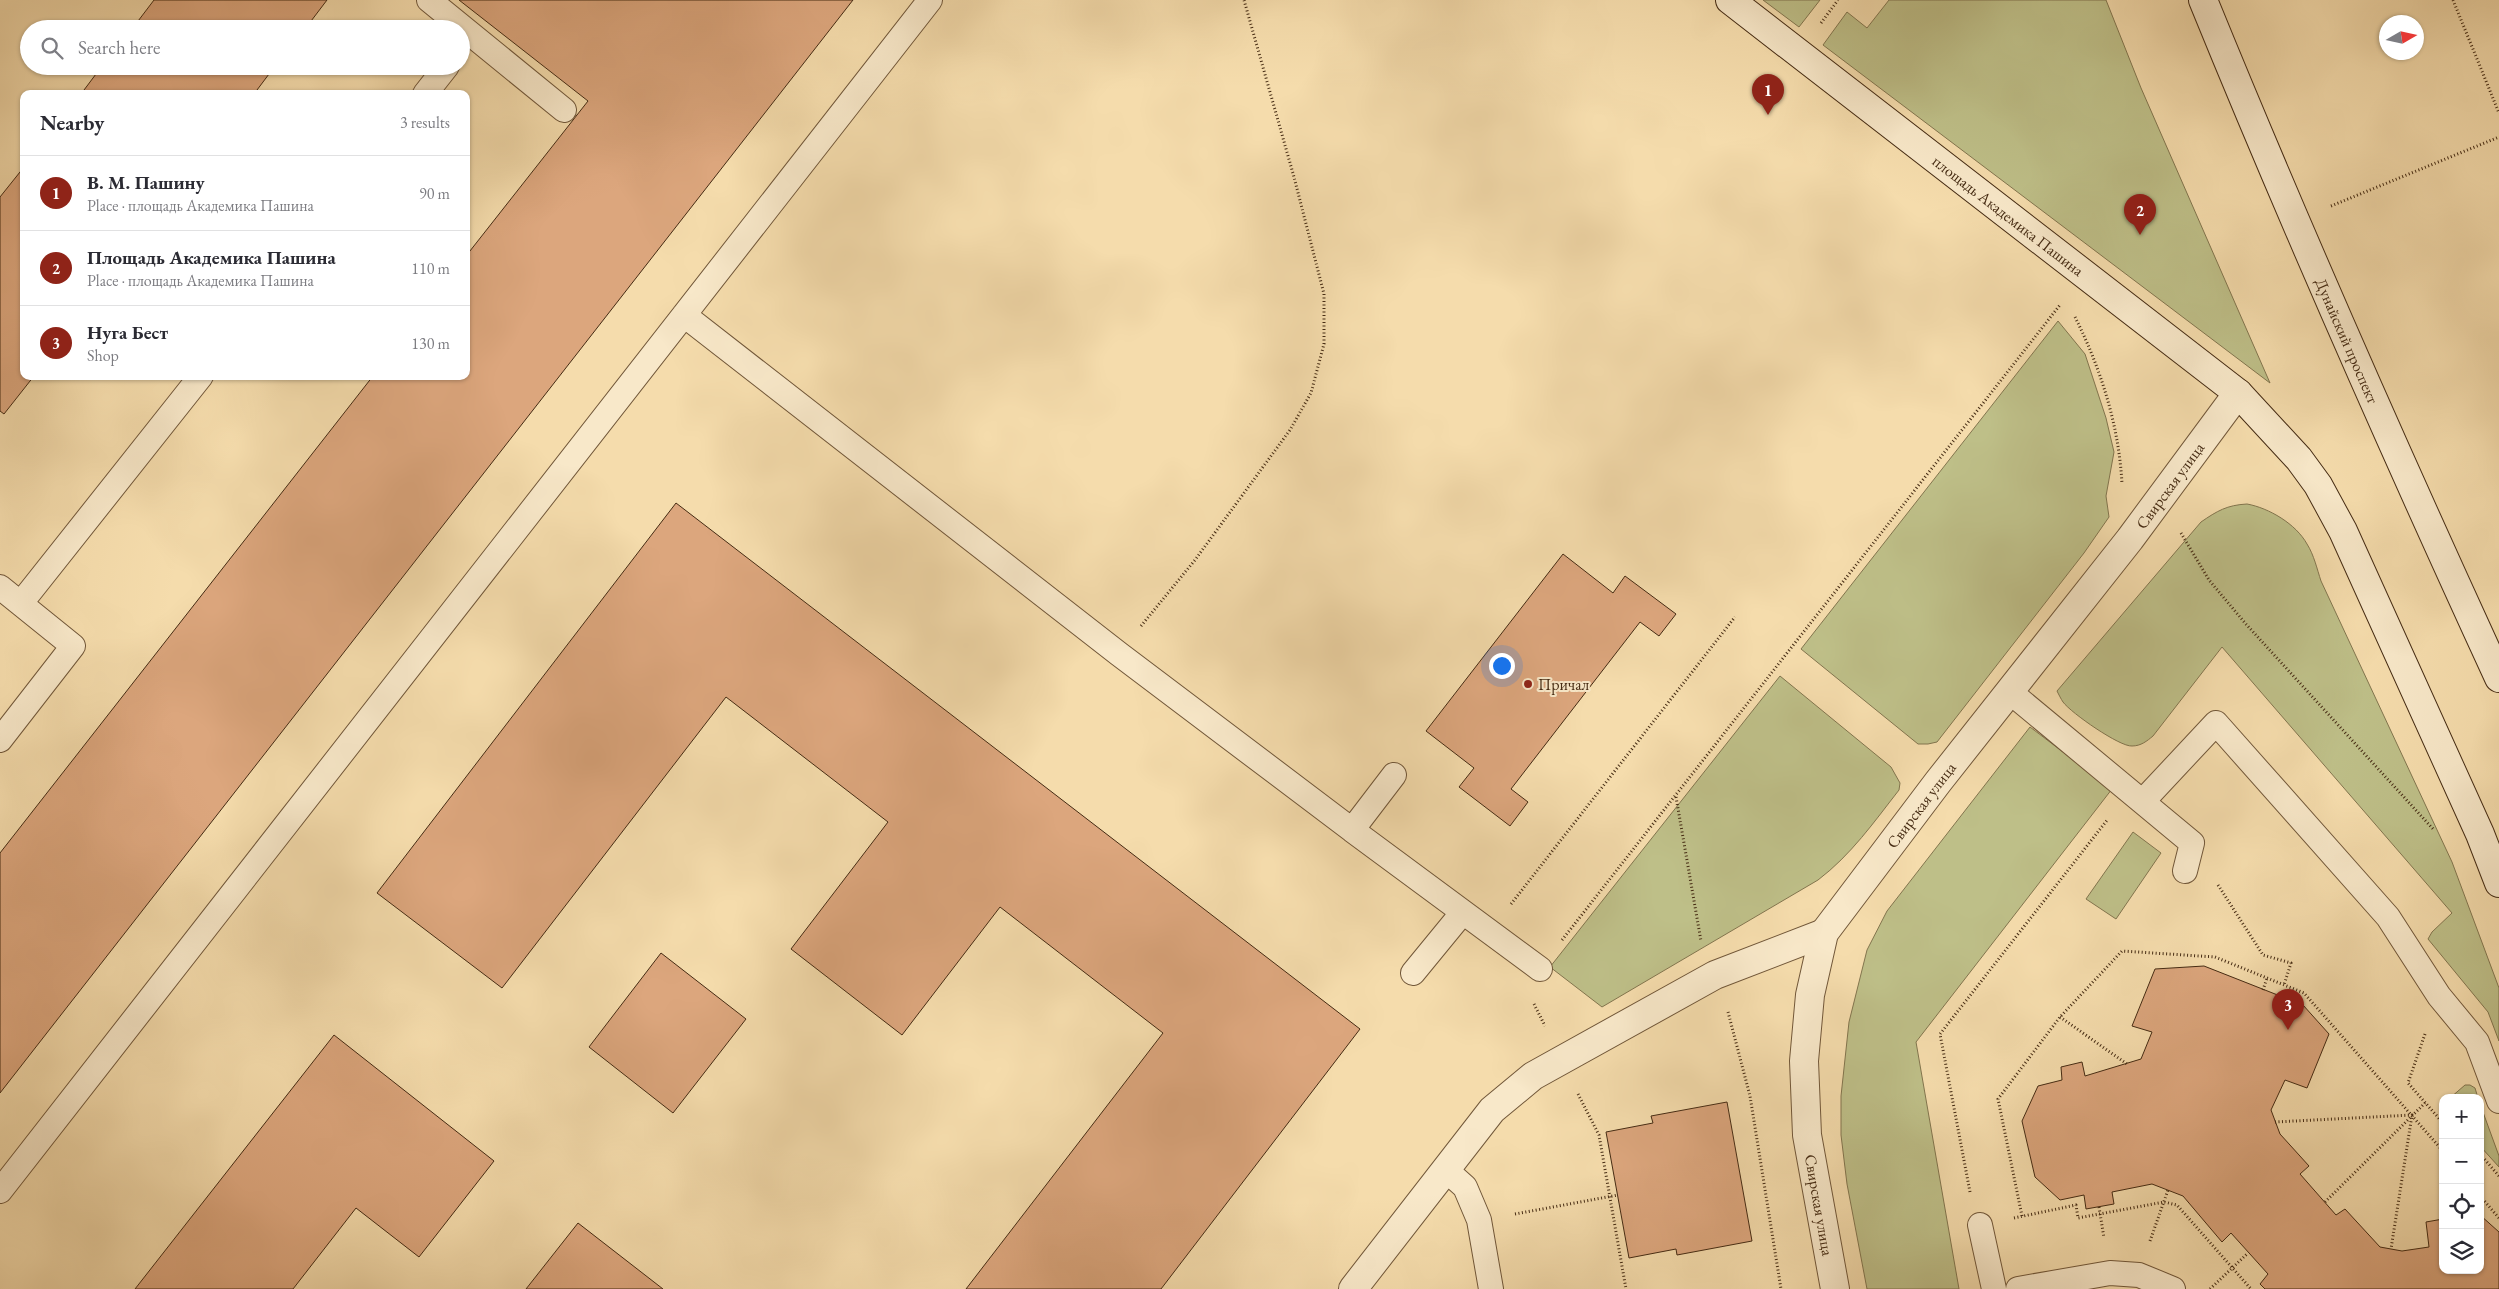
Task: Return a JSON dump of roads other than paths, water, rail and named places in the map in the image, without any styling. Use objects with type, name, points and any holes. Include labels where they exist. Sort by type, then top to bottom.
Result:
[{"type":"main road","name":"площадь Академика Пашина","points":[[1730,0],[2238,393],[2281,438],[2318,485],[2343,531],[2480,834],[2499,883]]},
{"type":"main road","name":"Дунайский проспект","points":[[2203,0],[2258,136],[2411,487],[2499,678]]},
{"type":"main road","name":"Свирская улица","points":[[1835,1289],[1807,1135],[1804,1061],[1810,995],[1824,933],[1938,782],[2130,539],[2238,393]]},
{"type":"main road","points":[[1353,1289],[1492,1110],[1534,1076],[1715,975],[1824,933]]},
{"type":"lane","points":[[428,0],[447,20]]},
{"type":"lane","points":[[0,1191],[930,0]]},
{"type":"lane","points":[[470,44],[564,110]]},
{"type":"lane","points":[[428,90],[440,75]]},
{"type":"lane","points":[[684,315],[1119,654],[1540,969]]},
{"type":"lane","points":[[21,604],[198,380]]},
{"type":"lane","points":[[0,587],[73,646],[0,740]]},
{"type":"lane","points":[[2010,692],[2192,843],[2185,871]]},
{"type":"lane","points":[[2136,796],[2216,723],[2388,917],[2439,996],[2476,1042],[2499,1102]]},
{"type":"lane","points":[[1352,830],[1394,775]]},
{"type":"lane","points":[[1413,973],[1462,912]]},
{"type":"lane","points":[[1446,1170],[1465,1187],[1479,1220],[1491,1289]]},
{"type":"lane","points":[[1980,1225],[1994,1289]]},
{"type":"lane","points":[[2018,1289],[2110,1274],[2139,1275],[2173,1289]]},
{"type":"place","name":"В. М. Пашину","points":[[1768,115]]},
{"type":"place","name":"Площадь Академика Пашина","points":[[2140,235]]},
{"type":"place","name":"Причал","points":[[1528,684]]},
{"type":"place","name":"Нуга Бест","points":[[2288,1030]]}]
